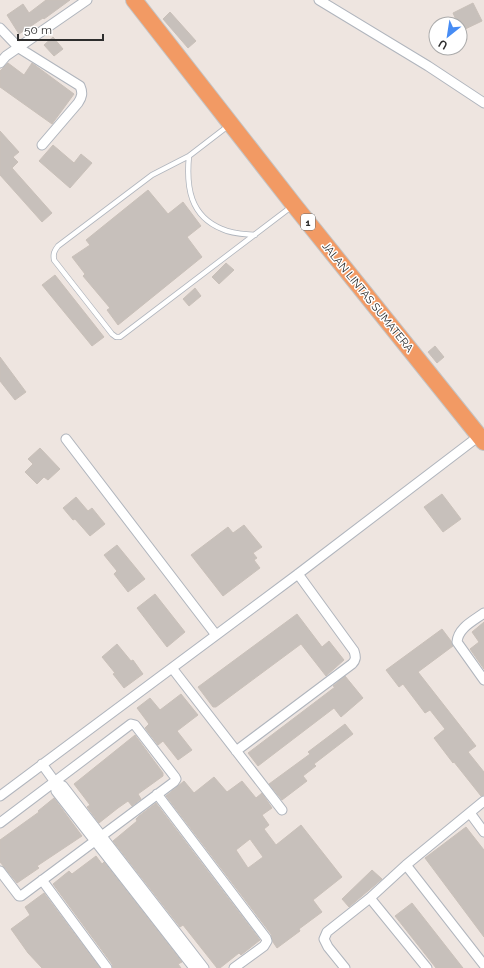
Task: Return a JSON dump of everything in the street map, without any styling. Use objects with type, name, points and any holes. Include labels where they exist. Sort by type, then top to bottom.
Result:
[{"type":"highway","name":"JALAN LINTAS SUMATERA","points":[[134,0],[294,205],[482,439]]},
{"type":"street","points":[[0,63],[6,56],[87,0]]},
{"type":"street","points":[[320,0],[428,66],[484,103]]},
{"type":"street","points":[[0,28],[19,48],[80,86],[82,91],[82,96],[78,103],[42,145]]},
{"type":"street","points":[[66,439],[216,635]]},
{"type":"street","points":[[0,796],[482,439]]},
{"type":"street","points":[[236,751],[352,664],[355,660],[356,655],[354,651],[298,574]]},
{"type":"street","points":[[484,613],[461,630],[457,642],[484,680]]},
{"type":"street","points":[[172,668],[282,810]]},
{"type":"street","points":[[0,822],[132,724],[152,747],[176,779],[20,896],[0,871]]},
{"type":"street","points":[[42,764],[55,782],[63,786],[98,838],[194,968]]},
{"type":"street","points":[[157,794],[266,938],[266,944],[264,946],[234,968]]},
{"type":"street","points":[[345,968],[328,948],[324,939],[327,932],[370,898],[406,865],[484,801]]},
{"type":"street","points":[[470,813],[484,832]]},
{"type":"street","points":[[98,838],[204,968]]},
{"type":"street","points":[[406,865],[484,965]]},
{"type":"street","points":[[42,880],[107,968]]},
{"type":"street","points":[[370,898],[426,968]]},
{"type":"lane","points":[[231,123],[189,156],[152,175],[58,246],[54,250],[54,260],[112,334],[116,337],[120,337],[125,335],[294,205]]},
{"type":"lane","points":[[189,156],[188,181],[190,198],[198,212],[210,222],[222,229],[236,233],[255,235]]},
{"type":"building","points":[[46,0],[70,0],[44,19],[43,18],[19,34],[7,15],[23,4],[29,13]]},
{"type":"building","points":[[473,3],[482,21],[468,28],[468,16],[454,16],[453,13]]},
{"type":"building","points":[[170,12],[196,41],[188,48],[163,19]]},
{"type":"building","points":[[53,37],[63,49],[54,56],[44,45]]},
{"type":"building","points":[[8,63],[24,75],[32,63],[74,94],[52,124],[0,87],[0,71]]},
{"type":"building","points":[[0,131],[19,152],[13,157],[18,162],[12,168],[52,213],[42,222],[0,175]]},
{"type":"building","points":[[53,145],[74,163],[81,154],[92,163],[70,188],[39,161]]},
{"type":"building","points":[[148,190],[168,214],[183,202],[201,226],[187,237],[202,257],[118,325],[107,310],[110,308],[83,276],[85,274],[72,257],[90,245],[86,240]]},
{"type":"building","points":[[226,263],[234,270],[219,284],[212,277]]},
{"type":"building","points":[[55,275],[104,337],[92,346],[42,285]]},
{"type":"building","points":[[195,288],[201,296],[189,306],[183,299]]},
{"type":"building","points":[[435,346],[444,357],[437,363],[428,352]]},
{"type":"building","points":[[0,357],[26,392],[15,400],[0,381]]},
{"type":"building","points":[[40,448],[60,469],[48,480],[44,477],[37,484],[25,472],[33,464],[28,459]]},
{"type":"building","points":[[442,494],[461,519],[443,532],[424,507]]},
{"type":"building","points":[[76,497],[88,511],[92,508],[105,524],[90,536],[63,508]]},
{"type":"building","points":[[244,525],[262,547],[253,553],[257,558],[254,560],[260,568],[223,596],[191,555],[228,527],[233,533]]},
{"type":"building","points":[[117,545],[145,579],[128,592],[114,574],[117,571],[104,555]]},
{"type":"building","points":[[155,594],[185,632],[167,647],[137,608]]},
{"type":"building","points":[[297,614],[322,647],[329,641],[344,660],[326,676],[301,644],[216,707],[213,707],[198,687]]},
{"type":"building","points":[[484,622],[484,669],[470,649],[479,642],[472,632]]},
{"type":"building","points":[[442,629],[453,646],[418,672],[476,746],[468,752],[484,772],[484,795],[481,796],[434,738],[445,729],[430,710],[425,713],[403,684],[399,687],[386,670]]},
{"type":"building","points":[[117,644],[131,661],[133,660],[143,674],[124,688],[113,674],[115,673],[102,657]]},
{"type":"building","points":[[345,676],[363,698],[341,717],[334,708],[258,766],[248,753],[335,687],[333,686]]},
{"type":"building","points":[[181,694],[198,715],[177,731],[192,750],[178,760],[163,741],[158,745],[145,728],[149,724],[137,708],[150,698],[160,710]]},
{"type":"building","points":[[345,724],[353,734],[314,764],[316,766],[303,776],[307,781],[282,800],[269,784],[310,754],[308,752]]},
{"type":"building","points":[[135,735],[163,773],[163,776],[138,794],[141,799],[132,806],[128,801],[99,823],[87,807],[90,805],[74,784]]},
{"type":"building","points":[[214,777],[227,792],[242,781],[256,798],[262,793],[272,808],[262,815],[269,825],[264,829],[276,845],[301,825],[342,877],[313,900],[322,912],[277,948],[273,942],[271,934],[166,796],[184,781],[194,793]],"holes":[[[250,839],[263,857],[248,868],[236,850]]]},
{"type":"building","points":[[54,798],[82,836],[37,866],[39,868],[17,883],[0,862],[0,840],[39,812],[38,811]]},
{"type":"building","points":[[156,803],[260,940],[241,955],[239,953],[220,968],[217,968],[183,925],[180,927],[113,841],[137,821],[136,819],[139,816]]},
{"type":"building","points":[[466,827],[484,850],[484,937],[425,858]]},
{"type":"building","points":[[96,856],[102,864],[104,862],[182,962],[178,964],[181,968],[113,968],[112,964],[53,884],[69,871],[72,874]]},
{"type":"building","points":[[372,870],[382,879],[349,907],[342,899]]},
{"type":"building","points":[[44,893],[100,968],[42,968],[28,953],[11,929],[30,915],[25,907]]},
{"type":"building","points":[[412,903],[463,968],[436,968],[395,916]]}]
